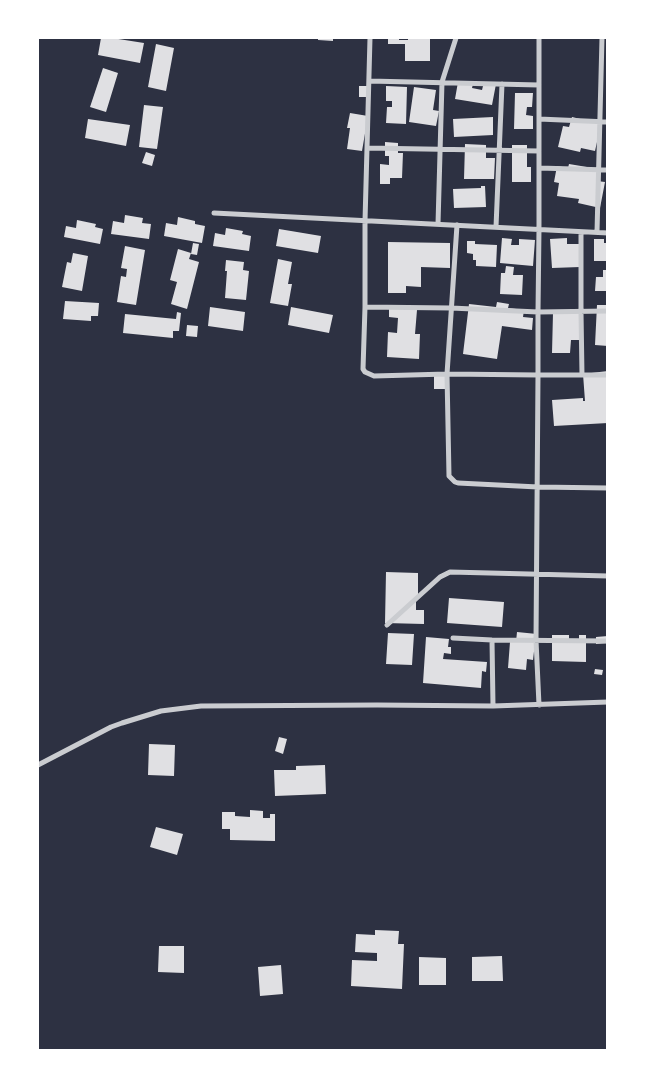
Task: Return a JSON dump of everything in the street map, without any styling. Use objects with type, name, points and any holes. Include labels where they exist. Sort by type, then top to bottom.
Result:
[{"type":"street","points":[[370,38],[365,221],[365,372],[374,376],[447,374],[608,375]]},
{"type":"street","points":[[438,224],[442,82],[456,38]]},
{"type":"street","points":[[539,38],[536,640],[539,705]]},
{"type":"street","points":[[597,232],[602,38]]},
{"type":"street","points":[[601,79],[608,79]]},
{"type":"street","points":[[369,80],[539,85]]},
{"type":"street","points":[[496,227],[502,84]]},
{"type":"street","points":[[539,119],[608,122]]},
{"type":"street","points":[[367,148],[539,151]]},
{"type":"street","points":[[539,168],[608,170]]},
{"type":"street","points":[[214,213],[608,233]]},
{"type":"street","points":[[457,225],[447,374],[449,476],[452,480],[458,482],[538,487],[608,488]]},
{"type":"street","points":[[581,232],[580,312],[582,375]]},
{"type":"street","points":[[365,307],[538,312],[608,311]]},
{"type":"street","points":[[387,625],[440,577],[450,572],[608,576]]},
{"type":"street","points":[[453,638],[608,641]]},
{"type":"street","points":[[492,640],[493,706]]},
{"type":"street","points":[[38,764],[111,727],[161,711],[179,708],[201,706],[328,705],[493,706],[608,702]]},
{"type":"building","points":[[101,38],[144,43],[140,63],[98,55]]},
{"type":"building","points":[[318,38],[333,38],[333,41],[318,40]]},
{"type":"building","points":[[388,38],[408,40],[408,38],[430,38],[430,61],[405,61],[405,44],[388,44]]},
{"type":"building","points":[[156,44],[174,48],[166,91],[148,87]]},
{"type":"building","points":[[103,68],[118,73],[106,112],[90,107]]},
{"type":"building","points":[[458,82],[473,84],[472,88],[482,90],[484,82],[496,84],[492,105],[455,99]]},
{"type":"building","points":[[359,86],[368,86],[368,97],[359,97]]},
{"type":"building","points":[[386,86],[407,87],[406,124],[386,123],[387,107],[392,107],[392,101],[386,101]]},
{"type":"building","points":[[414,87],[436,90],[433,110],[439,111],[436,126],[409,122]]},
{"type":"building","points":[[515,93],[533,93],[532,107],[527,107],[526,115],[533,116],[533,129],[514,129]]},
{"type":"building","points":[[144,105],[163,107],[157,149],[139,147]]},
{"type":"building","points":[[350,113],[368,116],[362,151],[347,149],[350,128],[347,128]]},
{"type":"building","points":[[493,117],[493,135],[454,137],[453,119]]},
{"type":"building","points":[[572,117],[601,124],[595,151],[581,148],[580,152],[558,147],[563,126],[569,127]]},
{"type":"building","points":[[88,119],[130,125],[126,146],[85,138]]},
{"type":"building","points":[[385,142],[398,143],[398,153],[403,153],[402,178],[390,178],[390,184],[380,184],[380,164],[389,165],[389,156],[385,156]]},
{"type":"building","points":[[465,144],[486,145],[486,158],[495,158],[494,179],[464,179]]},
{"type":"building","points":[[512,145],[527,145],[527,167],[531,167],[531,182],[512,182]]},
{"type":"building","points":[[146,152],[155,155],[152,166],[142,163]]},
{"type":"building","points":[[569,164],[599,169],[597,181],[605,182],[600,208],[578,203],[579,199],[557,196],[559,183],[554,182],[557,166],[568,168]]},
{"type":"building","points":[[481,186],[485,186],[486,207],[454,208],[453,189],[481,188]]},
{"type":"building","points":[[125,215],[143,218],[142,223],[151,224],[149,239],[111,234],[113,221],[124,223]]},
{"type":"building","points":[[178,217],[195,221],[195,224],[205,226],[202,243],[164,236],[166,223],[177,225]]},
{"type":"building","points":[[77,220],[96,224],[95,227],[103,229],[100,244],[64,237],[66,226],[76,228]]},
{"type":"building","points":[[226,228],[243,231],[242,234],[251,236],[249,251],[213,246],[215,233],[225,235]]},
{"type":"building","points":[[279,229],[321,236],[318,253],[276,246]]},
{"type":"building","points":[[502,238],[512,239],[511,245],[519,245],[519,239],[535,240],[533,266],[500,263]]},
{"type":"building","points":[[567,238],[567,244],[579,244],[580,267],[552,268],[550,239]]},
{"type":"building","points":[[594,239],[604,239],[604,243],[608,243],[608,261],[594,261]]},
{"type":"building","points":[[467,241],[475,241],[475,244],[497,245],[496,267],[476,266],[473,254],[467,253]]},
{"type":"building","points":[[388,242],[450,243],[450,268],[421,267],[421,287],[406,286],[406,293],[388,293]]},
{"type":"building","points":[[193,243],[199,244],[197,255],[191,254]]},
{"type":"building","points":[[125,246],[145,250],[136,305],[117,302],[121,276],[126,277],[127,269],[121,268]]},
{"type":"building","points":[[178,249],[191,253],[189,259],[199,262],[187,309],[171,304],[177,282],[170,280]]},
{"type":"building","points":[[73,253],[88,256],[82,291],[62,287],[67,262],[71,263]]},
{"type":"building","points":[[278,259],[292,262],[288,284],[292,284],[288,306],[270,303]]},
{"type":"building","points":[[226,260],[244,262],[243,270],[249,271],[246,300],[225,298]]},
{"type":"building","points":[[506,266],[514,267],[513,275],[523,275],[522,295],[500,294],[501,273],[505,273]]},
{"type":"building","points":[[603,270],[608,270],[608,291],[595,291],[596,277],[603,277]]},
{"type":"building","points":[[65,301],[99,303],[98,316],[91,316],[91,321],[63,319]]},
{"type":"building","points":[[497,302],[509,304],[508,308],[524,310],[523,317],[533,318],[532,330],[502,326],[497,359],[463,354],[469,304],[496,307]]},
{"type":"building","points":[[597,305],[608,305],[608,346],[595,345]]},
{"type":"building","points":[[210,307],[245,312],[243,331],[208,326]]},
{"type":"building","points":[[291,307],[333,315],[329,333],[288,325]]},
{"type":"building","points":[[389,308],[417,310],[415,334],[420,334],[419,359],[387,357],[388,332],[397,333],[398,318],[389,317]]},
{"type":"building","points":[[177,312],[181,313],[179,331],[173,331],[173,338],[123,333],[125,314],[176,319]]},
{"type":"building","points":[[553,313],[582,313],[581,340],[571,340],[570,353],[552,353]]},
{"type":"building","points":[[187,325],[198,326],[197,337],[186,336]]},
{"type":"building","points":[[608,371],[608,423],[554,426],[552,400],[583,398],[583,401],[585,401],[583,374]]},
{"type":"building","points":[[434,376],[449,376],[449,389],[434,389]]},
{"type":"building","points":[[386,572],[418,573],[416,610],[424,610],[424,624],[385,623]]},
{"type":"building","points":[[449,598],[504,602],[502,627],[447,623]]},
{"type":"building","points":[[517,632],[537,634],[533,660],[527,659],[526,670],[508,668],[510,642],[516,642]]},
{"type":"building","points":[[388,633],[414,634],[412,665],[386,664]]},
{"type":"building","points":[[552,635],[569,635],[569,641],[579,641],[579,635],[586,635],[586,662],[552,661]]},
{"type":"building","points":[[608,636],[608,643],[596,644],[596,637]]},
{"type":"building","points":[[426,637],[449,639],[448,647],[451,647],[451,654],[444,653],[443,659],[487,662],[486,672],[482,671],[481,688],[423,683]]},
{"type":"building","points":[[595,669],[603,670],[602,675],[594,674]]},
{"type":"building","points":[[279,737],[287,739],[283,754],[275,751]]},
{"type":"building","points":[[149,744],[175,745],[174,776],[148,775]]},
{"type":"building","points":[[325,765],[326,794],[275,796],[274,770],[296,770],[296,766]]},
{"type":"building","points":[[250,810],[263,811],[263,818],[270,818],[270,814],[275,814],[275,841],[230,840],[230,829],[222,829],[222,812],[235,812],[235,816],[250,817]]},
{"type":"building","points":[[156,827],[183,834],[177,855],[150,847]]},
{"type":"building","points":[[375,930],[399,931],[398,944],[404,944],[402,989],[351,986],[352,960],[377,961],[377,953],[355,952],[356,934],[375,935]]},
{"type":"building","points":[[159,946],[184,946],[184,973],[158,972]]},
{"type":"building","points":[[502,956],[503,981],[472,981],[472,957]]},
{"type":"building","points":[[419,957],[446,958],[446,985],[419,985]]},
{"type":"building","points":[[281,965],[283,994],[260,996],[258,967]]}]
